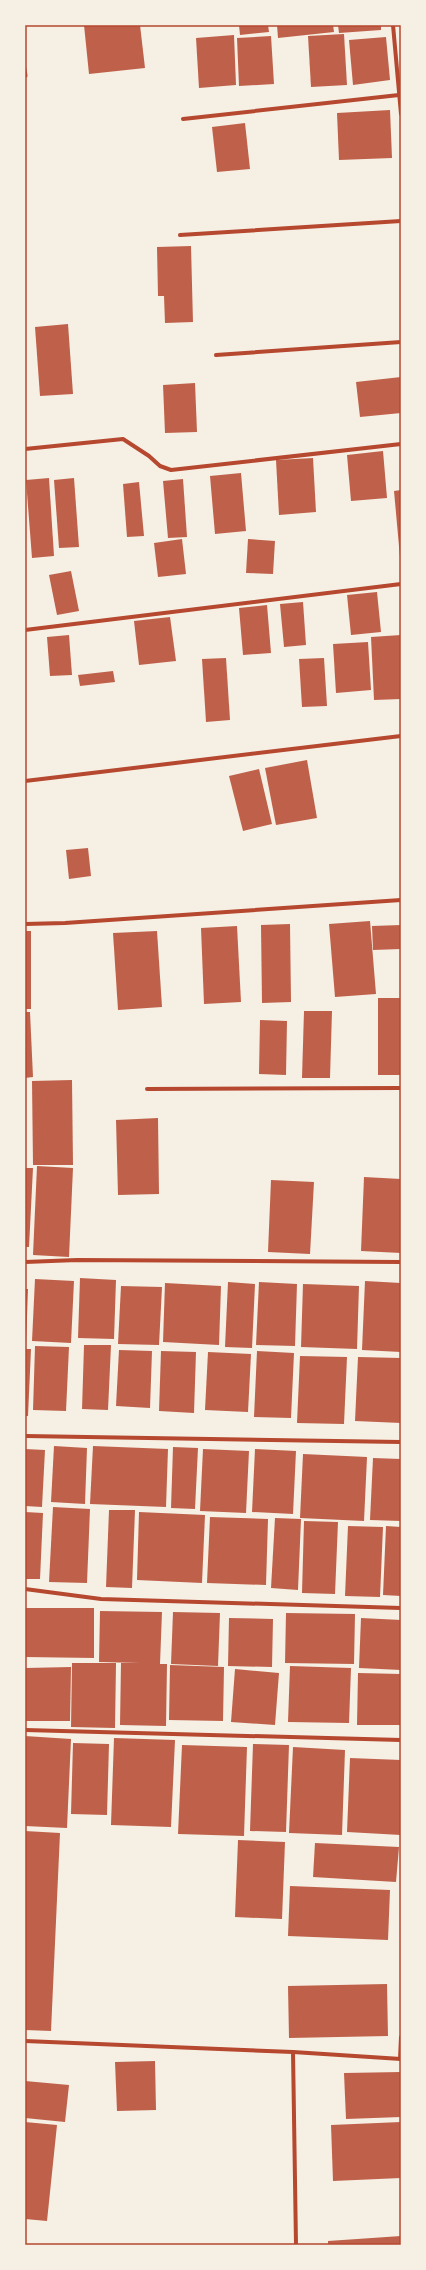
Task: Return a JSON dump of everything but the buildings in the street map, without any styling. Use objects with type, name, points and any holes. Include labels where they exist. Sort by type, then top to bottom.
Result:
[{"type":"street","points":[[393,25],[401,114]]},
{"type":"street","points":[[183,119],[399,95]]},
{"type":"street","points":[[180,235],[401,222]]},
{"type":"street","points":[[216,355],[401,342]]},
{"type":"street","points":[[25,449],[123,439],[149,456],[160,466],[171,470],[401,444]]},
{"type":"street","points":[[25,630],[401,584]]},
{"type":"street","points":[[25,781],[401,736]]},
{"type":"street","points":[[25,924],[65,923],[401,900]]},
{"type":"street","points":[[147,1088],[401,1088]]},
{"type":"street","points":[[25,1262],[77,1260],[401,1262]]},
{"type":"street","points":[[25,1436],[401,1442]]},
{"type":"street","points":[[25,1589],[101,1599],[401,1608]]},
{"type":"street","points":[[25,1730],[401,1740]]},
{"type":"street","points":[[25,2042],[293,2052],[401,2060],[401,2037]]},
{"type":"street","points":[[293,2052],[296,2245]]},
{"type":"lane","points":[[25,69],[26,76]]}]
